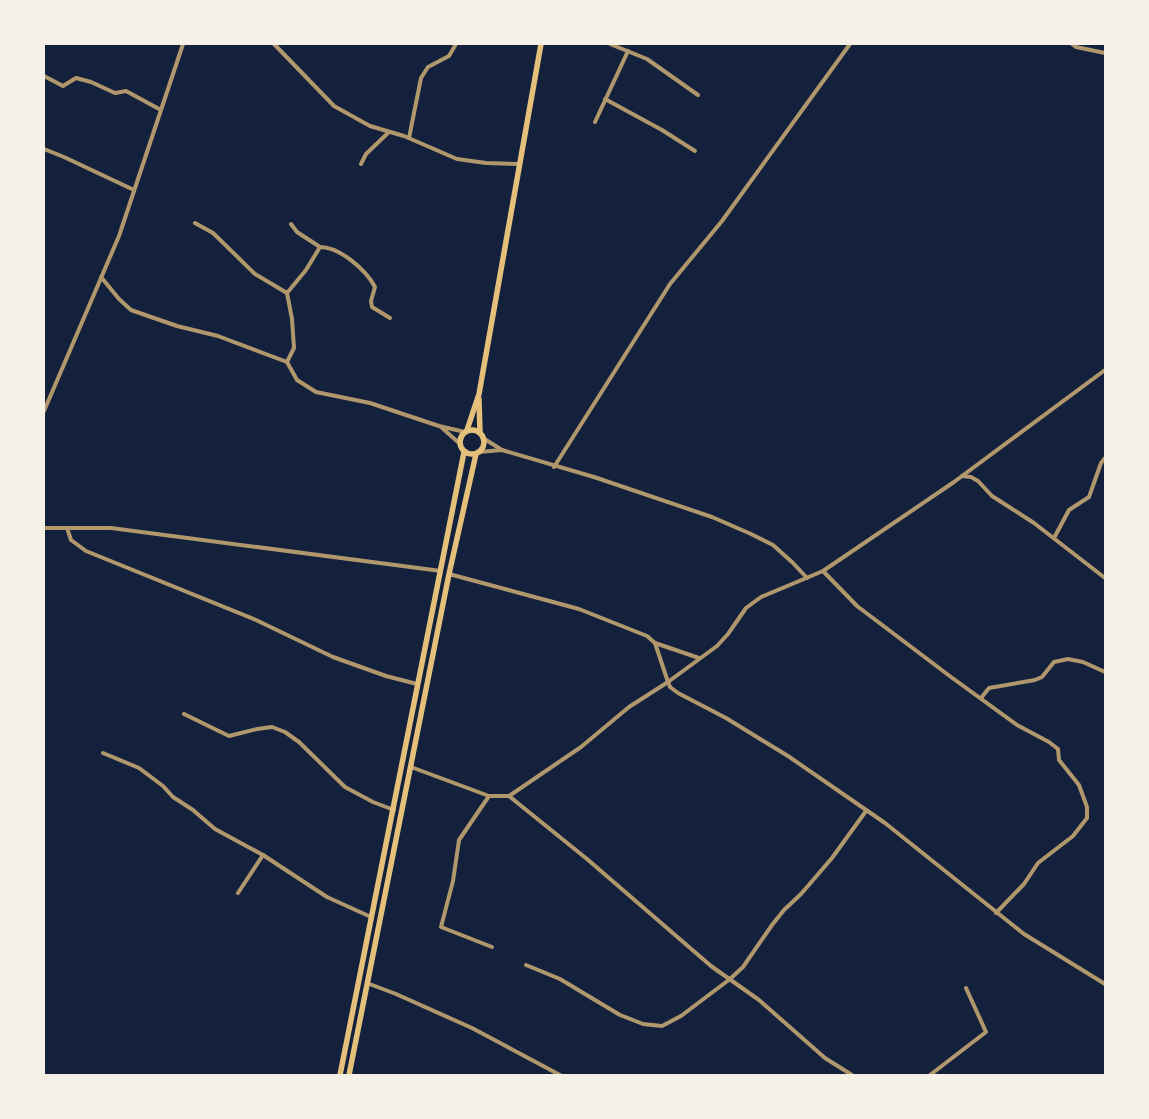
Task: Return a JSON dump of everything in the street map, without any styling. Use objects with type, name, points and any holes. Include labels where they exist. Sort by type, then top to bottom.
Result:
[{"type":"highway","points":[[340,1075],[464,452],[459,443],[460,437],[466,431],[479,394],[541,44]]},
{"type":"highway","points":[[349,1075],[449,574],[478,453],[484,444],[479,394]]},
{"type":"highway","points":[[466,431],[474,430],[482,435]]},
{"type":"highway","points":[[464,452],[470,454],[478,453]]},
{"type":"highway","points":[[359,982],[367,983]]},
{"type":"street","points":[[44,411],[119,236],[183,44]]},
{"type":"street","points":[[274,44],[334,106],[370,126],[409,138],[457,159],[486,164],[519,164]]},
{"type":"street","points":[[409,138],[421,78],[428,67],[449,56],[456,44]]},
{"type":"street","points":[[610,44],[647,59],[698,95]]},
{"type":"street","points":[[554,467],[670,284],[745,190],[850,44]]},
{"type":"street","points":[[1072,44],[1076,47],[1105,53]]},
{"type":"street","points":[[1091,50],[1094,44]]},
{"type":"street","points":[[595,122],[628,51]]},
{"type":"street","points":[[44,76],[63,86],[76,78],[91,82],[115,93],[126,91],[160,110]]},
{"type":"street","points":[[605,99],[662,130],[695,151]]},
{"type":"street","points":[[361,164],[366,154],[389,132]]},
{"type":"street","points":[[44,149],[134,190]]},
{"type":"street","points":[[195,224],[213,232],[255,274],[287,293],[292,319],[294,348],[286,362]]},
{"type":"street","points":[[291,224],[297,232],[320,247],[334,249],[361,268],[375,287],[371,301],[372,307],[390,318]]},
{"type":"street","points":[[287,293],[306,270],[320,247]]},
{"type":"street","points":[[101,277],[131,310],[177,326],[218,336],[286,362],[297,380],[316,392],[370,403],[439,426],[466,431]]},
{"type":"street","points":[[411,767],[489,796],[509,796],[581,747],[629,707],[668,682],[717,646],[746,608],[761,597],[823,571],[962,476],[1105,370]]},
{"type":"street","points":[[439,426],[459,443]]},
{"type":"street","points":[[482,435],[502,450],[702,514],[751,534],[773,545],[807,578]]},
{"type":"street","points":[[478,453],[502,450]]},
{"type":"street","points":[[1054,538],[1069,510],[1089,497],[1101,463],[1105,458]]},
{"type":"street","points":[[962,476],[978,481],[992,496],[1054,538],[1105,578]]},
{"type":"street","points":[[44,528],[111,528],[441,572]]},
{"type":"street","points":[[67,528],[71,540],[86,551],[256,620],[333,657],[386,676],[417,684]]},
{"type":"street","points":[[823,571],[857,606],[1017,725],[1058,749],[1059,760],[1079,785],[1088,807],[1087,818],[1073,836],[1038,862],[1024,884],[996,913]]},
{"type":"street","points":[[449,574],[579,609],[647,636],[655,643],[699,658]]},
{"type":"street","points":[[655,643],[670,687],[726,718],[788,756],[885,823],[1024,934],[1105,984]]},
{"type":"street","points":[[981,698],[989,688],[1035,680],[1042,677],[1054,662],[1068,659],[1084,662],[1105,672]]},
{"type":"street","points":[[184,714],[229,736],[257,729],[272,728],[286,732],[299,742],[345,787],[373,802],[394,810]]},
{"type":"street","points":[[103,753],[139,768],[163,786],[173,797],[193,810],[216,829],[263,855],[327,897],[371,917]]},
{"type":"street","points":[[489,796],[459,840],[453,881],[441,927],[492,947]]},
{"type":"street","points":[[509,796],[587,859],[711,966],[759,1000],[826,1058],[852,1075]]},
{"type":"street","points":[[526,965],[560,979],[620,1014],[643,1024],[662,1026],[681,1016],[730,979],[742,967],[784,910],[802,894],[832,858],[866,811]]},
{"type":"street","points":[[238,893],[263,855]]},
{"type":"street","points":[[367,983],[472,1028],[560,1075]]},
{"type":"street","points":[[930,1075],[986,1032],[966,988]]}]
